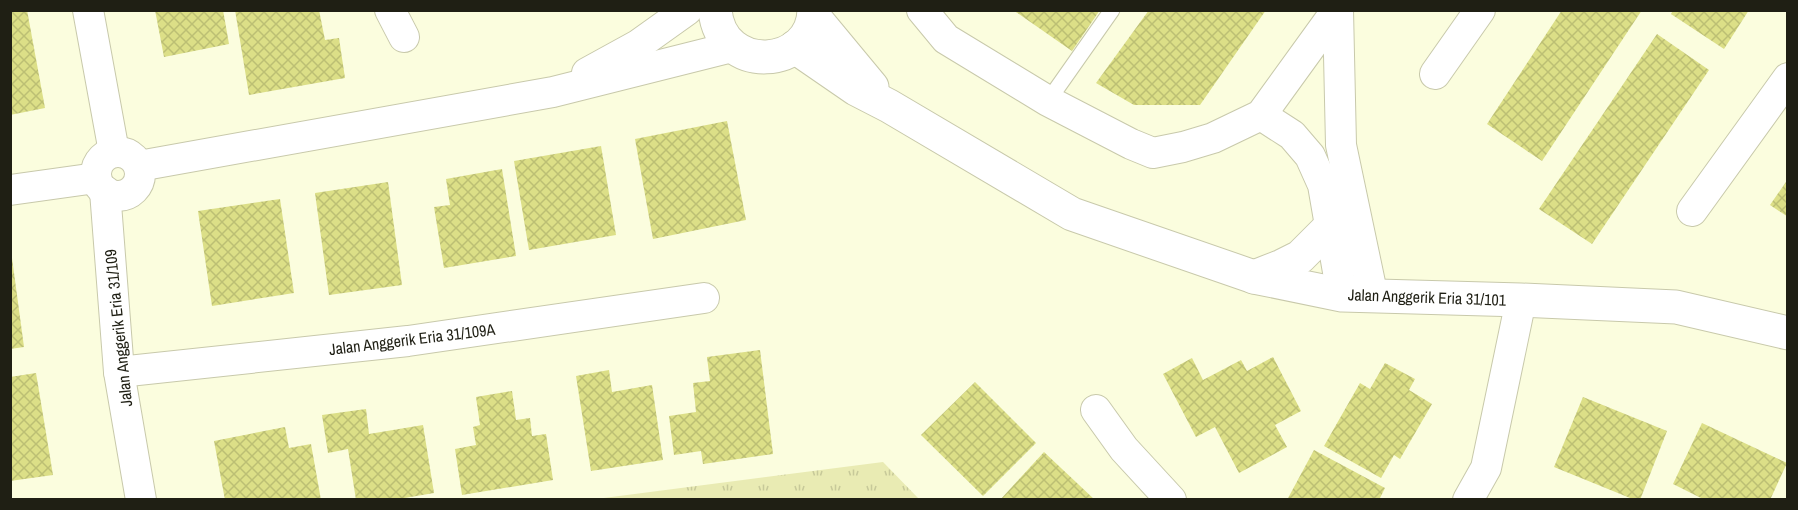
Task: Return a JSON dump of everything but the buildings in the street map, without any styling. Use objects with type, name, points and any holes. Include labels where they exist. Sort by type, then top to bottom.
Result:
[{"type":"street","points":[[10,190],[100,184],[115,196],[126,194],[135,188],[140,178],[126,159],[88,10]]},
{"type":"street","points":[[390,10],[404,37]]},
{"type":"street","points":[[553,92],[638,45],[687,10]]},
{"type":"street","points":[[715,10],[716,21],[722,35],[732,47],[747,55],[763,58],[780,55],[795,47],[806,34],[814,14]]},
{"type":"street","points":[[922,10],[946,39],[1048,101],[1153,153],[1213,138],[1261,115],[1337,10]]},
{"type":"street","points":[[1337,10],[1341,145],[1357,296]]},
{"type":"street","points":[[1436,74],[1480,10]]},
{"type":"street","name":"Jalan Anggerik Eria 31/101","points":[[814,14],[889,106]]},
{"type":"street","points":[[100,184],[100,161],[106,155],[126,159],[553,92],[732,47]]},
{"type":"street","name":"Jalan Anggerik Eria 31/101","points":[[795,47],[856,89],[889,106],[1072,214],[1254,277],[1357,296],[1676,307],[1788,333]]},
{"type":"street","points":[[1692,211],[1788,78]]},
{"type":"street","points":[[1261,115],[1292,135],[1310,156],[1323,185],[1330,227],[1357,296]]},
{"type":"street","name":"Jalan Anggerik Eria 31/109","points":[[100,184],[119,372],[141,500]]},
{"type":"street","points":[[1254,277],[1282,267],[1300,257],[1330,227]]},
{"type":"street","name":"Jalan Anggerik Eria 31/109A","points":[[119,372],[408,341],[704,298]]},
{"type":"street","points":[[1468,500],[1486,468],[1521,300]]},
{"type":"street","points":[[1096,410],[1124,449],[1171,500]]},
{"type":"lane","points":[[1048,101],[1112,10]]},
{"type":"green space","points":[[883,462],[919,499],[596,499]]}]
